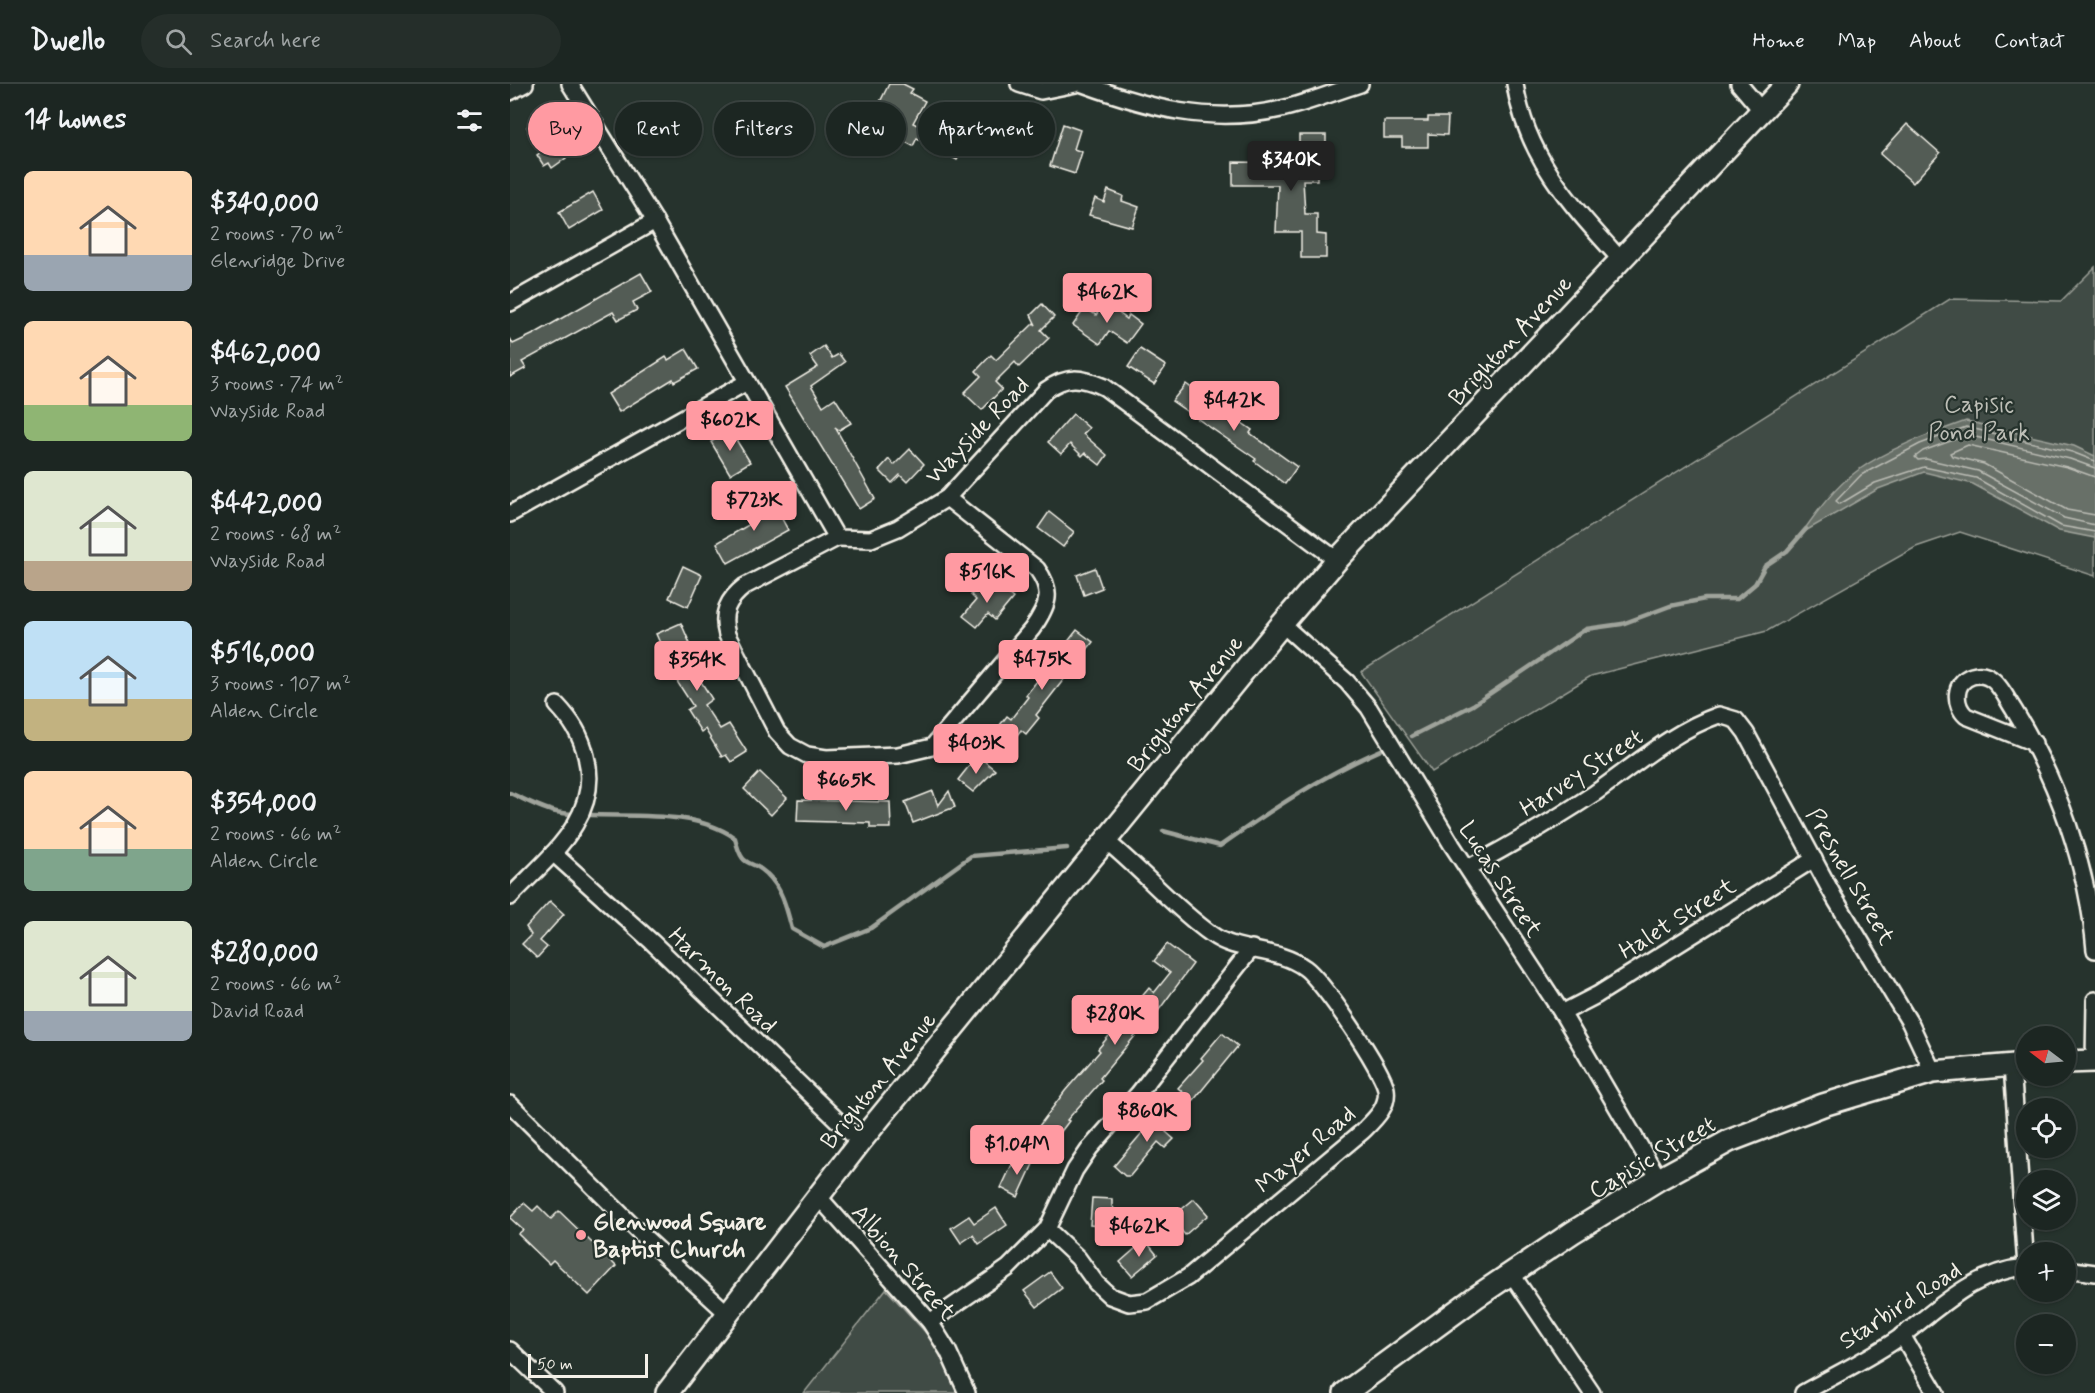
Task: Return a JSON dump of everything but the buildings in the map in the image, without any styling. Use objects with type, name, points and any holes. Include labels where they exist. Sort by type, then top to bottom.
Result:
[{"type":"main road","name":"Brighton Avenue","points":[[667,1393],[817,1195],[1282,624],[1337,560],[1787,84]]},
{"type":"main road","points":[[2076,1062],[2095,1061]]},
{"type":"main road","name":"Capisic Street","points":[[1345,1393],[1511,1273],[1700,1155],[1760,1128],[1933,1072],[2016,1064]]},
{"type":"street","points":[[510,92],[525,84]]},
{"type":"street","points":[[570,84],[655,220],[837,538],[745,586],[734,594],[726,607],[723,621],[727,635],[777,732],[790,746],[807,755],[826,758],[898,755],[932,747],[1044,613],[1048,583],[1037,569],[946,498]]},
{"type":"street","points":[[1019,84],[1041,91],[1076,84]]},
{"type":"street","points":[[1083,84],[1134,103],[1201,116],[1230,116],[1283,109],[1360,84]]},
{"type":"street","points":[[1515,84],[1526,124],[1549,176],[1621,260]]},
{"type":"street","points":[[1739,84],[1762,111]]},
{"type":"street","points":[[510,303],[655,220]]},
{"type":"street","name":"Wayside Road","points":[[837,538],[871,539],[898,528],[946,498],[1046,390],[1058,381],[1081,378],[1104,387],[1337,560]]},
{"type":"street","points":[[510,514],[747,382]]},
{"type":"street","name":"Lucas Street","points":[[1282,624],[1347,682],[1369,708],[1562,1013],[1659,1179]]},
{"type":"street","points":[[2034,743],[1966,716],[1960,711],[1956,697],[1961,683],[1974,675],[1989,677],[1995,681],[2034,743],[2065,817],[2092,918],[2095,950]]},
{"type":"street","points":[[510,897],[572,831],[579,820],[588,794],[589,766],[585,752],[575,724],[557,705]]},
{"type":"street","name":"Harvey Street","points":[[1468,867],[1503,849],[1593,794],[1684,730],[1719,715]]},
{"type":"street","name":"Presnell Street","points":[[1719,715],[1736,720],[1746,733],[1814,859],[1910,1023],[1933,1072]]},
{"type":"street","name":"Mayer Road","points":[[1047,1229],[1078,1258],[1096,1283],[1110,1296],[1129,1303],[1147,1301],[1188,1276],[1375,1120],[1384,1107],[1386,1090],[1381,1074],[1330,994],[1305,967],[1269,951],[1230,943],[1213,936],[1160,893],[1105,840]]},
{"type":"street","name":"Harmon Road","points":[[553,853],[652,942],[860,1142]]},
{"type":"street","name":"Halet Street","points":[[1562,1013],[1597,995],[1814,859]]},
{"type":"street","points":[[930,1322],[1008,1268],[1047,1229],[1075,1170],[1090,1148],[1138,1094],[1252,948]]},
{"type":"street","points":[[2095,1000],[2095,1061]]},
{"type":"street","points":[[2020,1086],[2025,1242]]},
{"type":"street","points":[[510,1104],[639,1232],[727,1313]]},
{"type":"street","name":"Albion Street","points":[[817,1195],[930,1322],[948,1351],[967,1393]]},
{"type":"street","name":"Starbird Road","points":[[1803,1393],[1902,1335],[1945,1300],[1986,1276],[2004,1269],[2016,1268]]},
{"type":"street","points":[[2076,1270],[2095,1273]]},
{"type":"street","points":[[1511,1273],[1592,1393]]},
{"type":"street","points":[[1902,1335],[1936,1393]]},
{"type":"street","points":[[510,1350],[555,1393]]},
{"type":"green space","name":"Capisic Pond Park","points":[[2095,267],[2095,576],[1960,532],[1916,547],[1767,631],[1591,676],[1432,772],[1361,672],[1950,299],[2061,301]]},
{"type":"green space","points":[[886,1289],[936,1344],[963,1393],[804,1393]]},
{"type":"water","points":[[1966,421],[2074,446],[2095,456],[2095,538],[2059,531],[1973,484],[1924,472],[1878,489],[1802,533],[1834,492],[1857,471],[1896,448]]},
{"type":"waterway","points":[[1412,736],[1473,705],[1586,629],[1622,624],[1670,606],[1705,599],[1737,599],[1755,584],[1765,566],[1787,551],[1806,529]]},
{"type":"waterway","points":[[1163,831],[1220,846],[1298,794],[1339,770],[1381,750]]},
{"type":"waterway","points":[[510,793],[556,812],[675,818],[717,828],[735,838],[744,860],[761,869],[777,886],[792,929],[824,947],[871,928],[971,856],[1067,848]]},
{"type":"place","name":"Glenwood Square Baptist Church","points":[[581,1235]]}]
